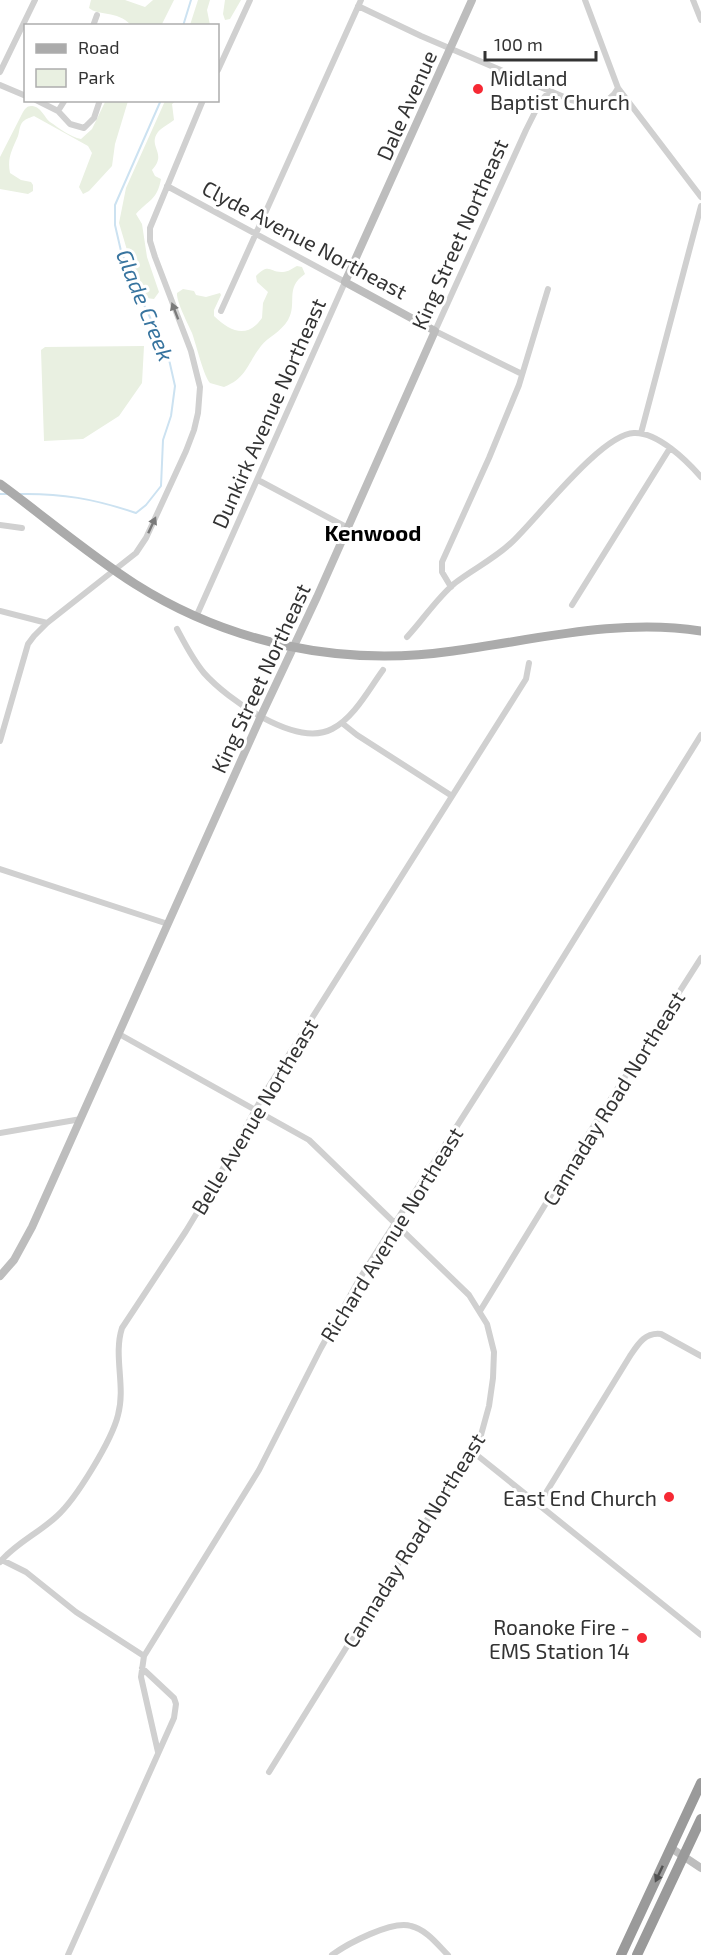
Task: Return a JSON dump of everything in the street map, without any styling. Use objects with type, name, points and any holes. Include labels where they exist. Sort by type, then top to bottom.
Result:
[{"type":"highway","points":[[621,1955],[701,1783]]},
{"type":"highway","points":[[638,1955],[701,1819]]},
{"type":"main road","points":[[0,483],[116,570],[160,598],[196,617],[254,638],[294,648],[333,654],[401,656],[433,654],[601,629],[647,627],[701,631]]},
{"type":"street","points":[[0,72],[35,0]]},
{"type":"street","points":[[219,68],[250,0]]},
{"type":"street","points":[[585,0],[618,88],[701,197]]},
{"type":"street","points":[[693,0],[701,21]]},
{"type":"street","name":"Dale Avenue","points":[[371,224],[469,2]]},
{"type":"street","points":[[221,312],[359,3],[450,49],[570,100],[591,104],[606,101],[618,88]]},
{"type":"street","points":[[94,24],[97,15]]},
{"type":"street","points":[[0,85],[24,95]]},
{"type":"street","name":"King Street Northeast","points":[[0,1276],[22,1246],[81,1119],[526,130],[540,102],[549,92]]},
{"type":"street","points":[[40,102],[58,111],[70,124],[84,128],[94,118],[99,102]]},
{"type":"street","points":[[58,111],[65,102]]},
{"type":"street","points":[[0,741],[28,645],[47,623],[136,553],[146,538],[194,430],[200,399],[196,366],[150,241],[150,228],[202,103]]},
{"type":"street","name":"Clyde Avenue Northeast","points":[[166,186],[435,331],[522,374]]},
{"type":"street","points":[[641,433],[701,206]]},
{"type":"street","name":"Dunkirk Avenue Northeast","points":[[196,617],[371,224]]},
{"type":"street","points":[[451,587],[442,569],[442,562],[502,426],[522,374],[548,289]]},
{"type":"street","points":[[407,637],[451,587],[511,543],[605,446],[625,434],[641,433],[661,442],[701,477]]},
{"type":"street","points":[[572,605],[670,448]]},
{"type":"street","points":[[258,480],[348,528]]},
{"type":"street","points":[[0,525],[22,528]]},
{"type":"street","points":[[0,611],[47,623]]},
{"type":"street","points":[[177,629],[208,678],[230,697],[261,716],[293,731],[310,734],[325,732],[342,723],[383,670]]},
{"type":"street","name":"Belle Avenue Northeast","points":[[1,1561],[12,1548],[45,1526],[67,1506],[106,1445],[121,1402],[118,1346],[122,1328],[186,1231],[255,1110],[525,679],[528,663]]},
{"type":"street","points":[[342,723],[452,796]]},
{"type":"street","name":"Richard Avenue Northeast","points":[[158,1752],[141,1677],[144,1656],[253,1480],[340,1313],[701,735]]},
{"type":"street","points":[[0,869],[168,924]]},
{"type":"street","name":"Cannaday Road Northeast","points":[[269,1772],[410,1545],[473,1452],[486,1421],[494,1366],[491,1335],[480,1311],[591,1130],[701,958]]},
{"type":"street","points":[[119,1034],[318,1147],[468,1295],[480,1311]]},
{"type":"street","points":[[0,1133],[81,1119]]},
{"type":"street","points":[[539,1504],[645,1337],[656,1333],[701,1356]]},
{"type":"street","points":[[473,1452],[701,1635]]},
{"type":"street","points":[[1,1561],[26,1572],[76,1612],[144,1656]]},
{"type":"street","points":[[68,1955],[174,1718],[176,1704],[172,1696],[141,1668]]},
{"type":"street","points":[[670,1848],[701,1868]]},
{"type":"street","points":[[332,1955],[349,1944],[370,1935],[393,1926],[408,1925],[426,1933],[448,1955]]},
{"type":"green space","points":[[91,0],[125,0],[145,7],[153,0],[174,0],[162,24],[130,24],[120,17],[89,8]]},
{"type":"green space","points":[[198,0],[210,0],[207,10],[210,24],[190,24]]},
{"type":"green space","points":[[225,0],[241,0],[230,19],[225,20],[223,14]]},
{"type":"green space","points":[[105,102],[128,102],[115,144],[112,166],[89,191],[83,194],[79,187],[92,153],[88,146],[34,116],[22,123],[9,163],[10,173],[21,180],[31,182],[33,191],[28,194],[0,189],[0,157],[26,108],[34,106],[50,122],[77,138],[81,139],[92,129]]},
{"type":"green space","points":[[165,102],[175,102],[172,104],[174,120],[159,130],[155,137],[158,159],[152,170],[155,176],[161,179],[157,192],[136,214],[142,224],[147,257],[159,292],[154,299],[146,298],[141,291],[119,223],[126,188]]},
{"type":"green space","points":[[297,266],[302,267],[305,274],[293,290],[291,314],[288,320],[261,346],[238,379],[224,387],[210,383],[180,307],[177,293],[183,289],[206,297],[220,293],[214,316],[233,329],[245,331],[251,329],[262,318],[263,303],[268,292],[257,282],[256,276],[267,269],[285,272]]},
{"type":"green space","points":[[144,346],[142,383],[119,416],[83,439],[44,441],[41,350],[45,347]]},
{"type":"waterway","name":"Glade Creek","points":[[184,24],[191,0]]},
{"type":"waterway","name":"Glade Creek","points":[[18,494],[78,498],[136,513],[146,505],[161,486],[163,440],[171,416],[175,386],[168,355],[135,286],[121,251],[115,225],[115,205],[160,102]]},
{"type":"waterway","name":"Glade Creek","points":[[0,494],[9,494]]},
{"type":"place","name":"Midland Baptist Church","points":[[478,89]]},
{"type":"place","name":"East End Church","points":[[669,1497]]},
{"type":"place","name":"Roanoke Fire - EMS Station 14","points":[[642,1638]]},
{"type":"district","name":"Kenwood","points":[[373,532]]}]
